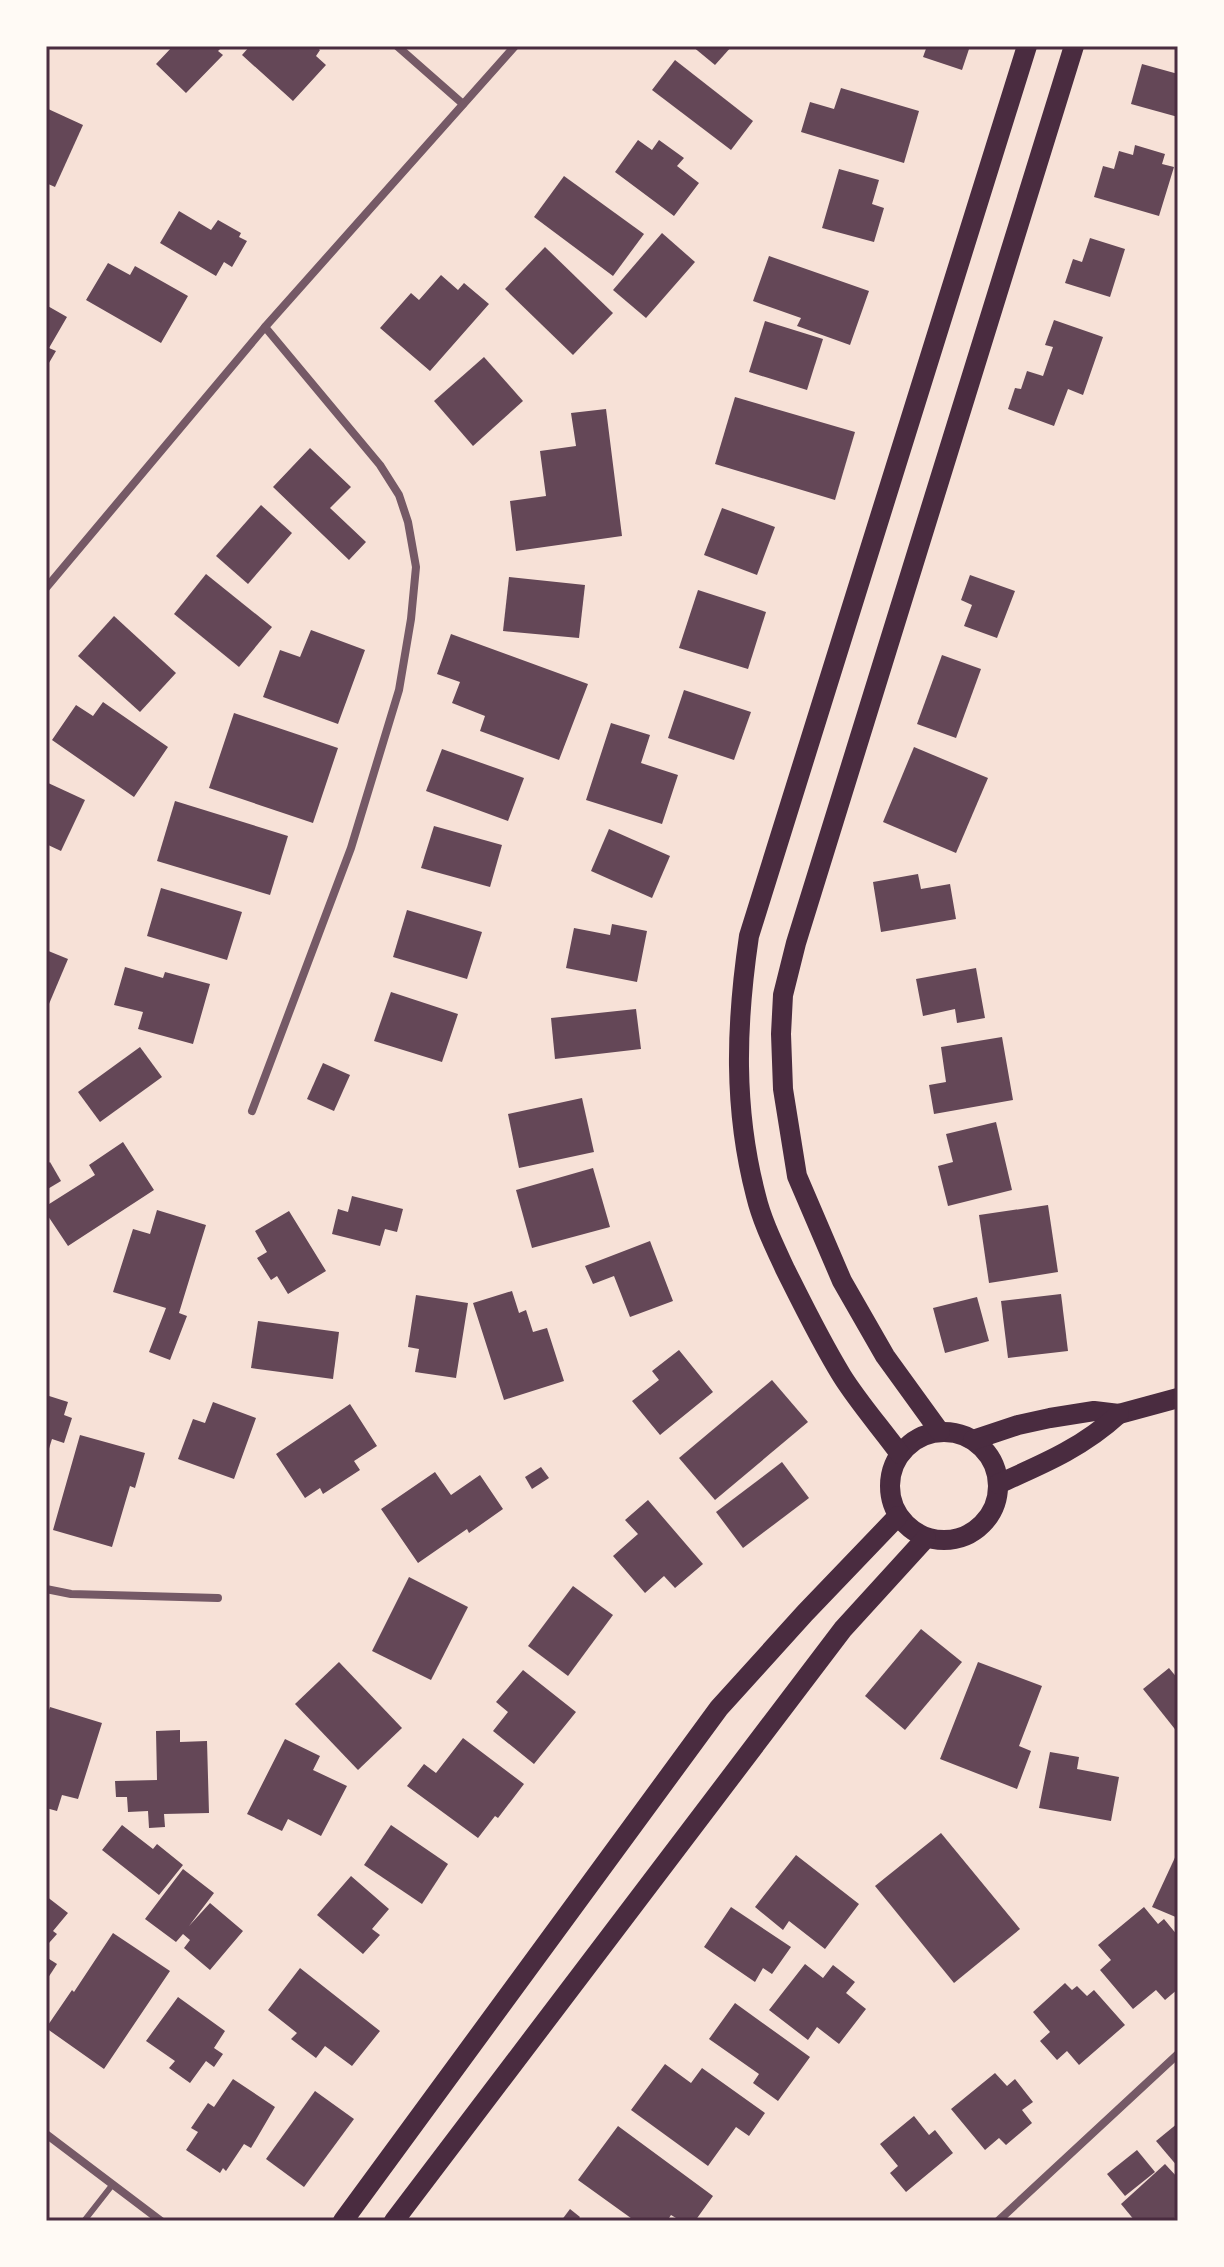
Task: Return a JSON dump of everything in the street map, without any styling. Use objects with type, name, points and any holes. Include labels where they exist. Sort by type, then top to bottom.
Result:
[{"type":"main road","points":[[900,1454],[843,1377],[816,1330],[775,1246],[756,1197],[740,1100],[737,1040],[740,996],[749,936],[1027,46]]},
{"type":"main road","points":[[940,1432],[885,1356],[842,1281],[797,1176],[783,1089],[783,995],[796,943],[1074,46]]},
{"type":"main road","points":[[973,1440],[1050,1418],[1094,1411],[1119,1414],[1178,1398]]},
{"type":"main road","points":[[998,1484],[1067,1453],[1099,1432],[1119,1414]]},
{"type":"main road","points":[[957,1433],[973,1440],[986,1452],[995,1467],[998,1484],[996,1501],[989,1517],[977,1530],[962,1538],[945,1541],[926,1538],[905,1526],[891,1501],[889,1484],[900,1454],[924,1435],[957,1433]]},
{"type":"main road","points":[[343,2221],[719,1708],[898,1516]]},
{"type":"main road","points":[[394,2221],[843,1629],[926,1538]]},
{"type":"street","points":[[397,46],[463,104]]},
{"type":"street","points":[[46,588],[265,327],[515,46]]},
{"type":"street","points":[[252,1111],[351,848],[399,690],[416,567],[408,522],[399,495],[380,465],[265,327]]},
{"type":"street","points":[[46,1589],[71,1594],[218,1598]]},
{"type":"street","points":[[998,2221],[1178,2054]]},
{"type":"street","points":[[46,2134],[161,2221]]},
{"type":"lane","points":[[84,2221],[113,2184]]},
{"type":"building","points":[[173,46],[223,46],[218,51],[223,55],[186,93],[156,64]]},
{"type":"building","points":[[250,46],[315,46],[320,50],[316,56],[326,65],[293,101],[242,55]]},
{"type":"building","points":[[692,46],[732,46],[715,65]]},
{"type":"building","points":[[927,46],[970,46],[962,70],[923,57]]},
{"type":"building","points":[[675,60],[753,121],[731,150],[652,90]]},
{"type":"building","points":[[1142,64],[1178,74],[1178,117],[1131,104]]},
{"type":"building","points":[[841,88],[919,111],[904,163],[801,132],[810,102],[834,109]]},
{"type":"building","points":[[46,108],[83,125],[55,187],[46,183]]},
{"type":"building","points":[[638,140],[652,150],[659,140],[684,158],[677,166],[699,183],[674,216],[615,172]]},
{"type":"building","points":[[1135,145],[1165,154],[1162,164],[1174,167],[1159,216],[1094,197],[1103,166],[1114,169],[1119,151],[1133,155]]},
{"type":"building","points":[[839,169],[879,180],[872,204],[884,208],[874,242],[822,228]]},
{"type":"building","points":[[564,176],[644,234],[613,276],[534,217]]},
{"type":"building","points":[[179,211],[211,230],[218,220],[241,233],[239,237],[247,241],[232,267],[224,262],[216,276],[160,243]]},
{"type":"building","points":[[662,233],[695,262],[646,318],[613,290]]},
{"type":"building","points":[[1090,238],[1125,249],[1110,297],[1065,283],[1073,259],[1082,262]]},
{"type":"building","points":[[545,247],[613,313],[573,355],[505,289]]},
{"type":"building","points":[[769,256],[869,291],[850,345],[797,326],[801,318],[753,301]]},
{"type":"building","points":[[108,263],[130,275],[135,266],[188,296],[161,343],[86,300]]},
{"type":"building","points":[[441,275],[458,290],[464,283],[489,304],[430,371],[380,328],[411,293],[419,300]]},
{"type":"building","points":[[46,305],[67,317],[49,348],[56,351],[46,368]]},
{"type":"building","points":[[1054,320],[1103,337],[1083,395],[1068,389],[1054,426],[1008,409],[1015,388],[1021,389],[1027,371],[1043,376],[1053,347],[1045,345]]},
{"type":"building","points":[[765,321],[823,339],[807,390],[749,372]]},
{"type":"building","points":[[484,357],[523,401],[473,446],[434,401]]},
{"type":"building","points":[[735,397],[855,432],[835,500],[715,464]]},
{"type":"building","points":[[606,409],[622,536],[516,551],[510,501],[546,496],[540,451],[576,446],[571,413]]},
{"type":"building","points":[[310,448],[351,487],[330,508],[366,542],[349,560],[273,487]]},
{"type":"building","points":[[261,505],[292,533],[248,584],[216,556]]},
{"type":"building","points":[[722,508],[775,527],[757,575],[704,555]]},
{"type":"building","points":[[206,574],[272,627],[239,667],[174,614]]},
{"type":"building","points":[[970,575],[1015,591],[997,638],[964,626],[972,605],[961,600]]},
{"type":"building","points":[[509,577],[585,585],[579,638],[503,631]]},
{"type":"building","points":[[698,590],[766,612],[748,669],[679,648]]},
{"type":"building","points":[[114,616],[176,673],[140,712],[78,656]]},
{"type":"building","points":[[311,630],[365,650],[338,724],[263,697],[280,650],[300,657]]},
{"type":"building","points":[[451,634],[588,684],[559,760],[480,731],[485,716],[452,703],[460,682],[437,674]]},
{"type":"building","points":[[942,655],[981,669],[956,738],[917,724]]},
{"type":"building","points":[[684,690],[751,712],[734,760],[668,738]]},
{"type":"building","points":[[103,702],[168,747],[134,797],[52,740],[76,705],[93,716]]},
{"type":"building","points":[[234,713],[338,748],[313,823],[209,788]]},
{"type":"building","points":[[611,723],[650,735],[641,763],[678,775],[662,824],[586,800]]},
{"type":"building","points":[[914,747],[988,778],[956,853],[883,822]]},
{"type":"building","points":[[442,749],[524,778],[508,821],[426,791]]},
{"type":"building","points":[[46,782],[85,800],[61,851],[46,844]]},
{"type":"building","points":[[175,801],[288,836],[270,895],[157,861]]},
{"type":"building","points":[[434,826],[502,845],[490,887],[421,868]]},
{"type":"building","points":[[609,829],[670,856],[652,898],[591,871]]},
{"type":"building","points":[[918,874],[921,889],[950,884],[956,919],[881,932],[873,882]]},
{"type":"building","points":[[161,888],[242,912],[227,960],[147,936]]},
{"type":"building","points":[[407,910],[482,932],[467,979],[393,957]]},
{"type":"building","points":[[612,924],[647,931],[637,982],[566,968],[574,928],[610,935]]},
{"type":"building","points":[[46,950],[68,959],[46,1011]]},
{"type":"building","points":[[125,967],[163,978],[165,972],[210,984],[193,1044],[138,1029],[143,1012],[114,1005]]},
{"type":"building","points":[[976,968],[985,1018],[957,1023],[955,1009],[923,1016],[916,979]]},
{"type":"building","points":[[391,992],[458,1014],[442,1062],[374,1041]]},
{"type":"building","points":[[636,1009],[641,1049],[555,1059],[551,1018]]},
{"type":"building","points":[[1002,1037],[1013,1100],[934,1114],[929,1085],[946,1082],[941,1047]]},
{"type":"building","points":[[140,1047],[162,1077],[100,1122],[78,1092]]},
{"type":"building","points":[[323,1063],[350,1075],[334,1111],[307,1099]]},
{"type":"building","points":[[582,1098],[594,1152],[519,1168],[508,1114]]},
{"type":"building","points":[[996,1122],[1012,1190],[948,1206],[938,1166],[953,1162],[946,1134]]},
{"type":"building","points":[[123,1142],[154,1190],[68,1246],[46,1213],[46,1206],[95,1175],[89,1165]]},
{"type":"building","points":[[50,1162],[61,1181],[46,1190],[46,1165]]},
{"type":"building","points":[[593,1168],[610,1227],[532,1248],[516,1190]]},
{"type":"building","points":[[352,1196],[403,1209],[397,1232],[385,1229],[380,1246],[332,1234],[338,1209],[348,1212]]},
{"type":"building","points":[[1048,1205],[1058,1272],[989,1283],[979,1215]]},
{"type":"building","points":[[157,1210],[206,1225],[179,1313],[187,1316],[170,1360],[149,1352],[166,1308],[113,1292],[133,1229],[150,1234]]},
{"type":"building","points":[[289,1211],[326,1271],[288,1294],[277,1276],[271,1280],[257,1258],[267,1252],[255,1231]]},
{"type":"building","points":[[650,1241],[673,1301],[630,1317],[614,1276],[593,1284],[585,1266]]},
{"type":"building","points":[[512,1291],[519,1313],[526,1310],[533,1332],[547,1328],[564,1381],[504,1400],[473,1303]]},
{"type":"building","points":[[1061,1294],[1068,1351],[1008,1358],[1001,1301]]},
{"type":"building","points":[[416,1295],[468,1303],[456,1378],[415,1372],[419,1349],[408,1347]]},
{"type":"building","points":[[977,1297],[989,1341],[945,1353],[933,1308]]},
{"type":"building","points":[[258,1321],[339,1332],[333,1379],[251,1368]]},
{"type":"building","points":[[679,1350],[713,1392],[660,1435],[632,1401],[659,1380],[652,1371]]},
{"type":"building","points":[[772,1380],[808,1422],[715,1500],[679,1458]]},
{"type":"building","points":[[46,1395],[68,1402],[64,1415],[72,1418],[64,1443],[52,1439],[47,1455]]},
{"type":"building","points":[[213,1402],[256,1418],[234,1479],[178,1459],[193,1419],[205,1423]]},
{"type":"building","points":[[350,1404],[377,1446],[354,1461],[360,1470],[323,1494],[320,1488],[305,1498],[276,1454]]},
{"type":"building","points":[[80,1435],[145,1453],[135,1488],[130,1486],[112,1547],[53,1530]]},
{"type":"building","points":[[782,1462],[809,1498],[743,1548],[716,1512]]},
{"type":"building","points":[[541,1467],[549,1478],[532,1489],[525,1477]]},
{"type":"building","points":[[435,1472],[451,1495],[480,1475],[503,1509],[469,1533],[467,1529],[418,1563],[381,1509]]},
{"type":"building","points":[[648,1500],[703,1564],[675,1588],[664,1576],[645,1593],[613,1556],[638,1534],[625,1520]]},
{"type":"building","points":[[409,1577],[468,1607],[431,1680],[372,1651]]},
{"type":"building","points":[[573,1586],[613,1615],[568,1676],[528,1646]]},
{"type":"building","points":[[921,1629],[962,1662],[905,1730],[865,1696]]},
{"type":"building","points":[[339,1662],[402,1728],[358,1770],[295,1704]]},
{"type":"building","points":[[978,1662],[1042,1686],[1019,1746],[1031,1751],[1017,1789],[940,1759]]},
{"type":"building","points":[[1169,1668],[1178,1679],[1178,1733],[1143,1689]]},
{"type":"building","points":[[523,1670],[576,1712],[534,1764],[493,1731],[508,1712],[496,1702]]},
{"type":"building","points":[[50,1707],[102,1723],[78,1799],[62,1795],[57,1811],[46,1808],[46,1720]]},
{"type":"building","points":[[180,1730],[180,1742],[207,1741],[209,1813],[164,1814],[165,1827],[149,1828],[148,1811],[128,1812],[127,1797],[116,1797],[115,1781],[157,1780],[156,1731]]},
{"type":"building","points":[[463,1738],[524,1784],[478,1838],[407,1786],[424,1764],[436,1773]]},
{"type":"building","points":[[285,1739],[320,1756],[313,1770],[347,1786],[321,1836],[288,1819],[282,1831],[247,1814]]},
{"type":"building","points":[[1050,1752],[1079,1757],[1077,1769],[1119,1777],[1111,1821],[1039,1808]]},
{"type":"building","points":[[122,1825],[153,1849],[157,1844],[183,1865],[159,1895],[102,1850]]},
{"type":"building","points":[[391,1825],[448,1864],[422,1904],[364,1865]]},
{"type":"building","points":[[941,1833],[1020,1929],[954,1983],[875,1886]]},
{"type":"building","points":[[1178,1851],[1178,1918],[1152,1907]]},
{"type":"building","points":[[796,1855],[859,1904],[825,1949],[789,1921],[783,1930],[755,1907]]},
{"type":"building","points":[[183,1869],[214,1893],[189,1926],[210,1903],[243,1931],[210,1970],[184,1948],[190,1940],[183,1934],[176,1942],[145,1919]]},
{"type":"building","points":[[351,1876],[389,1909],[372,1929],[380,1935],[363,1954],[317,1915]]},
{"type":"building","points":[[46,1896],[68,1913],[53,1931],[57,1934],[49,1943],[46,1940]]},
{"type":"building","points":[[731,1907],[791,1947],[772,1974],[763,1968],[755,1982],[704,1947]]},
{"type":"building","points":[[1144,1907],[1158,1924],[1164,1919],[1178,1936],[1178,1989],[1165,2000],[1156,1990],[1133,2009],[1100,1970],[1111,1960],[1098,1945]]},
{"type":"building","points":[[113,1933],[170,1971],[104,2069],[46,2028]]},
{"type":"building","points":[[46,1957],[57,1964],[46,1981]]},
{"type":"building","points":[[805,1964],[823,1978],[833,1965],[855,1982],[846,1993],[866,2009],[839,2044],[817,2027],[808,2040],[769,2010]]},
{"type":"building","points":[[300,1968],[380,2031],[352,2066],[325,2046],[316,2058],[291,2039],[297,2033],[268,2010]]},
{"type":"building","points":[[1065,1983],[1072,1990],[1077,1986],[1087,1996],[1094,1990],[1125,2025],[1079,2065],[1067,2051],[1057,2060],[1040,2041],[1050,2032],[1033,2012]]},
{"type":"building","points":[[178,1997],[225,2031],[214,2048],[223,2054],[214,2067],[206,2061],[190,2083],[169,2068],[175,2061],[146,2041]]},
{"type":"building","points":[[735,2003],[810,2057],[778,2101],[753,2083],[759,2074],[709,2039]]},
{"type":"building","points":[[665,2064],[691,2083],[702,2068],[765,2113],[749,2136],[736,2127],[708,2166],[631,2110]]},
{"type":"building","points":[[995,2073],[1007,2086],[1015,2079],[1033,2102],[1022,2110],[1032,2123],[1006,2145],[999,2138],[985,2150],[951,2109]]},
{"type":"building","points":[[233,2079],[275,2107],[251,2148],[244,2144],[226,2171],[223,2168],[220,2173],[186,2150],[198,2132],[191,2128],[208,2103],[214,2107]]},
{"type":"building","points":[[315,2091],[354,2119],[304,2187],[266,2159]]},
{"type":"building","points":[[914,2116],[929,2135],[935,2130],[953,2153],[906,2192],[890,2173],[898,2166],[880,2144]]},
{"type":"building","points":[[1178,2123],[1178,2167],[1156,2141]]},
{"type":"building","points":[[618,2126],[713,2196],[695,2221],[681,2221],[671,2215],[667,2221],[635,2221],[578,2180]]},
{"type":"building","points":[[1137,2150],[1155,2172],[1125,2196],[1107,2174]]},
{"type":"building","points":[[1165,2164],[1178,2178],[1178,2215],[1171,2221],[1135,2221],[1121,2204]]},
{"type":"building","points":[[570,2209],[580,2217],[577,2221],[561,2221]]}]
